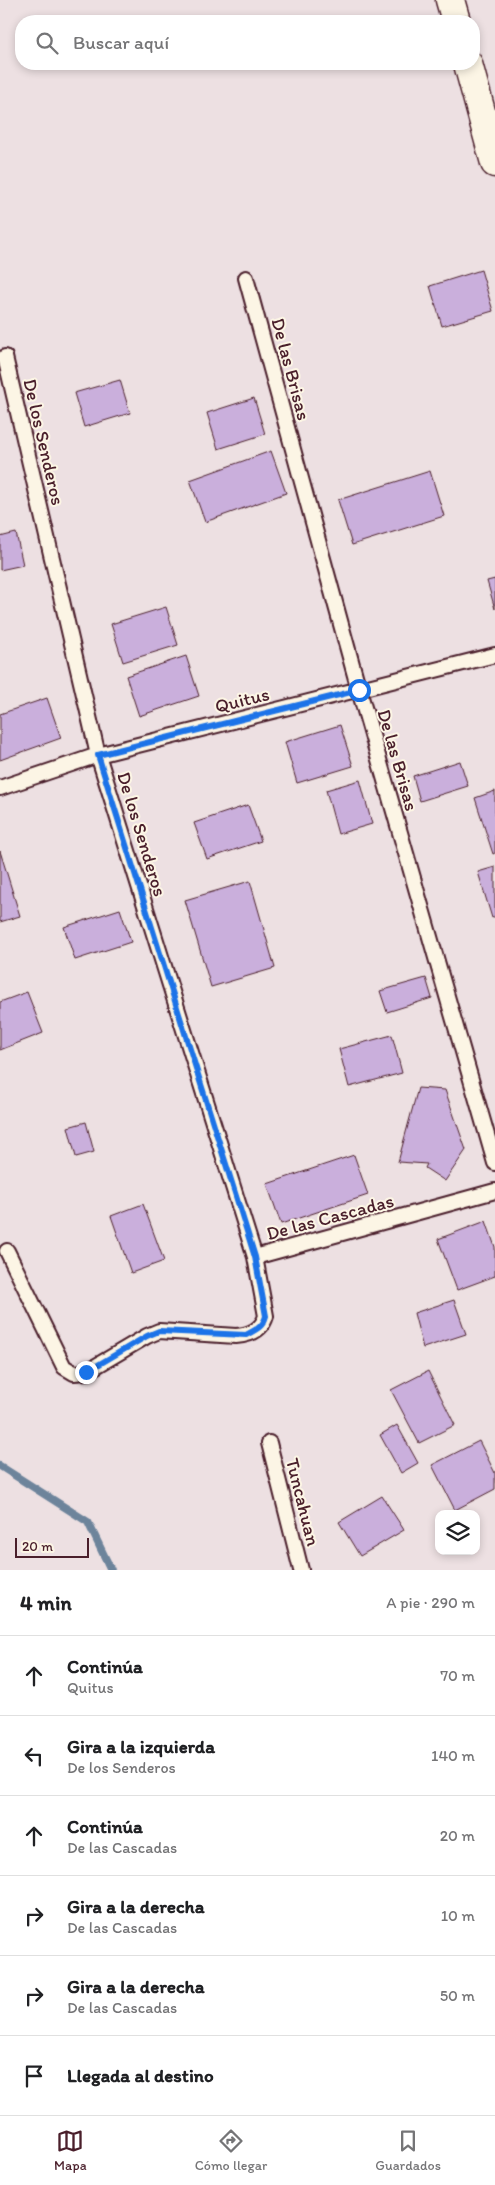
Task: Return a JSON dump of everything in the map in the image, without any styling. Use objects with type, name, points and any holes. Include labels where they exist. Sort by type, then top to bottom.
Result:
[{"type":"street","points":[[450,0],[454,15]]},
{"type":"street","points":[[470,70],[495,163]]},
{"type":"lane","name":"De las Brisas","points":[[246,278],[359,690],[495,1164]]},
{"type":"lane","name":"De los Senderos","points":[[5,357],[98,755],[255,1257]]},
{"type":"lane","name":"Quitus","points":[[0,788],[98,755],[495,655]]},
{"type":"lane","name":"De las Cascadas","points":[[8,1251],[64,1367],[74,1373],[86,1372],[147,1336],[159,1331],[236,1336],[246,1335],[258,1330],[264,1323],[266,1316],[255,1257],[495,1190]]},
{"type":"lane","name":"Tuncahuan","points":[[269,1443],[301,1570]]},
{"type":"building","points":[[481,270],[493,311],[442,326],[430,286]]},
{"type":"building","points":[[120,380],[130,413],[84,427],[74,393]]},
{"type":"building","points":[[254,398],[265,434],[218,449],[207,413]]},
{"type":"building","points":[[271,451],[286,493],[205,522],[190,480]]},
{"type":"building","points":[[430,471],[444,516],[352,545],[338,500]]},
{"type":"building","points":[[16,533],[23,565],[0,570],[0,537]]},
{"type":"building","points":[[495,579],[495,609],[487,581]]},
{"type":"building","points":[[166,607],[178,645],[123,662],[111,624]]},
{"type":"building","points":[[186,656],[199,696],[139,716],[126,676]]},
{"type":"building","points":[[47,698],[61,738],[0,760],[0,714]]},
{"type":"building","points":[[340,725],[353,766],[297,783],[285,742]]},
{"type":"building","points":[[460,761],[468,786],[420,801],[413,776]]},
{"type":"building","points":[[360,780],[372,824],[338,834],[326,790]]},
{"type":"building","points":[[495,791],[495,853],[493,854],[475,798]]},
{"type":"building","points":[[248,805],[261,841],[207,859],[194,823]]},
{"type":"building","points":[[0,851],[20,916],[0,922]]},
{"type":"building","points":[[495,867],[495,916],[492,918],[478,872]]},
{"type":"building","points":[[250,881],[275,968],[211,987],[185,900]]},
{"type":"building","points":[[120,909],[131,942],[75,960],[64,927]]},
{"type":"building","points":[[426,978],[432,998],[387,1012],[380,991]]},
{"type":"building","points":[[27,992],[43,1033],[0,1050],[0,1002]]},
{"type":"building","points":[[392,1035],[402,1073],[349,1087],[339,1049]]},
{"type":"building","points":[[418,1088],[445,1090],[466,1150],[445,1181],[425,1168],[427,1164],[398,1162]]},
{"type":"building","points":[[86,1122],[94,1152],[76,1157],[68,1127]]},
{"type":"building","points":[[354,1155],[368,1195],[281,1224],[267,1184]]},
{"type":"building","points":[[143,1204],[164,1261],[131,1273],[111,1216]]},
{"type":"building","points":[[486,1221],[495,1247],[495,1276],[457,1290],[438,1239]]},
{"type":"building","points":[[454,1300],[466,1334],[423,1348],[414,1313]]},
{"type":"building","points":[[428,1371],[455,1425],[419,1443],[391,1390]]},
{"type":"building","points":[[397,1425],[418,1463],[401,1473],[380,1435]]},
{"type":"building","points":[[479,1441],[495,1473],[495,1489],[455,1510],[432,1465]]},
{"type":"building","points":[[382,1496],[404,1530],[360,1556],[339,1522]]},
{"type":"waterway","points":[[0,1466],[88,1522],[111,1570]]},
{"type":"route","points":[[86,1372],[147,1336],[159,1331],[246,1335],[258,1330],[264,1323],[266,1316],[255,1257],[98,755],[359,690]]}]
